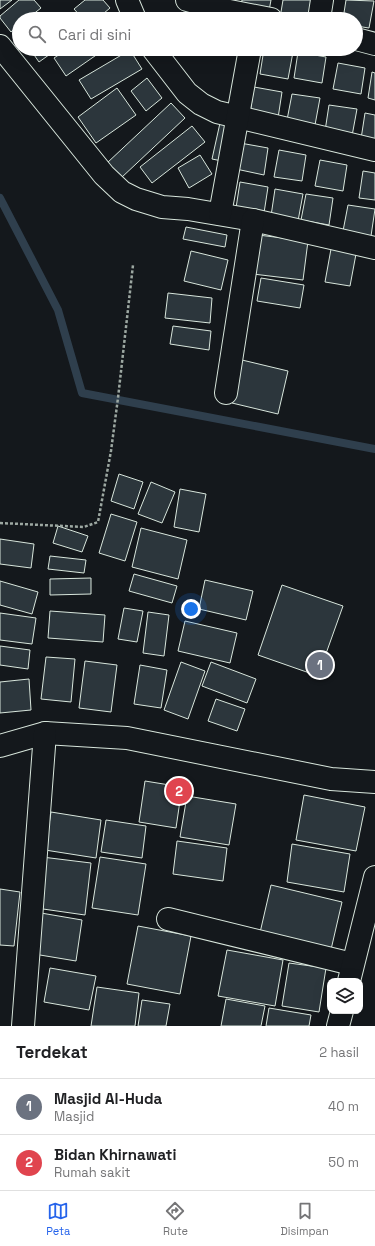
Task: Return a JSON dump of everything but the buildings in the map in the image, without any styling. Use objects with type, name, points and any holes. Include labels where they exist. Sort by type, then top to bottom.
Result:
[{"type":"street","points":[[126,0],[132,12]]},
{"type":"street","points":[[187,0],[220,4],[243,12]]},
{"type":"street","points":[[320,12],[322,0]]},
{"type":"street","points":[[363,41],[375,44]]},
{"type":"street","points":[[0,46],[104,175],[122,192],[136,199],[162,207],[254,220],[375,248]]},
{"type":"street","points":[[158,56],[191,97],[200,104],[217,112],[375,150]]},
{"type":"street","points":[[220,214],[249,56]]},
{"type":"street","points":[[226,393],[254,220]]},
{"type":"street","points":[[23,1026],[45,733]]},
{"type":"street","points":[[0,746],[45,733],[127,738],[331,779],[375,782]]},
{"type":"street","points":[[168,919],[351,972],[375,877]]},
{"type":"street","points":[[338,1026],[341,1014]]},
{"type":"path","points":[[0,523],[84,527],[98,522],[111,451],[133,266]]},
{"type":"waterway","points":[[0,198],[58,310],[82,393],[375,449]]},
{"type":"place","name":"Masjid Al-Huda","points":[[320,665]]},
{"type":"place","name":"Bidan Khirnawati","points":[[179,791]]}]
